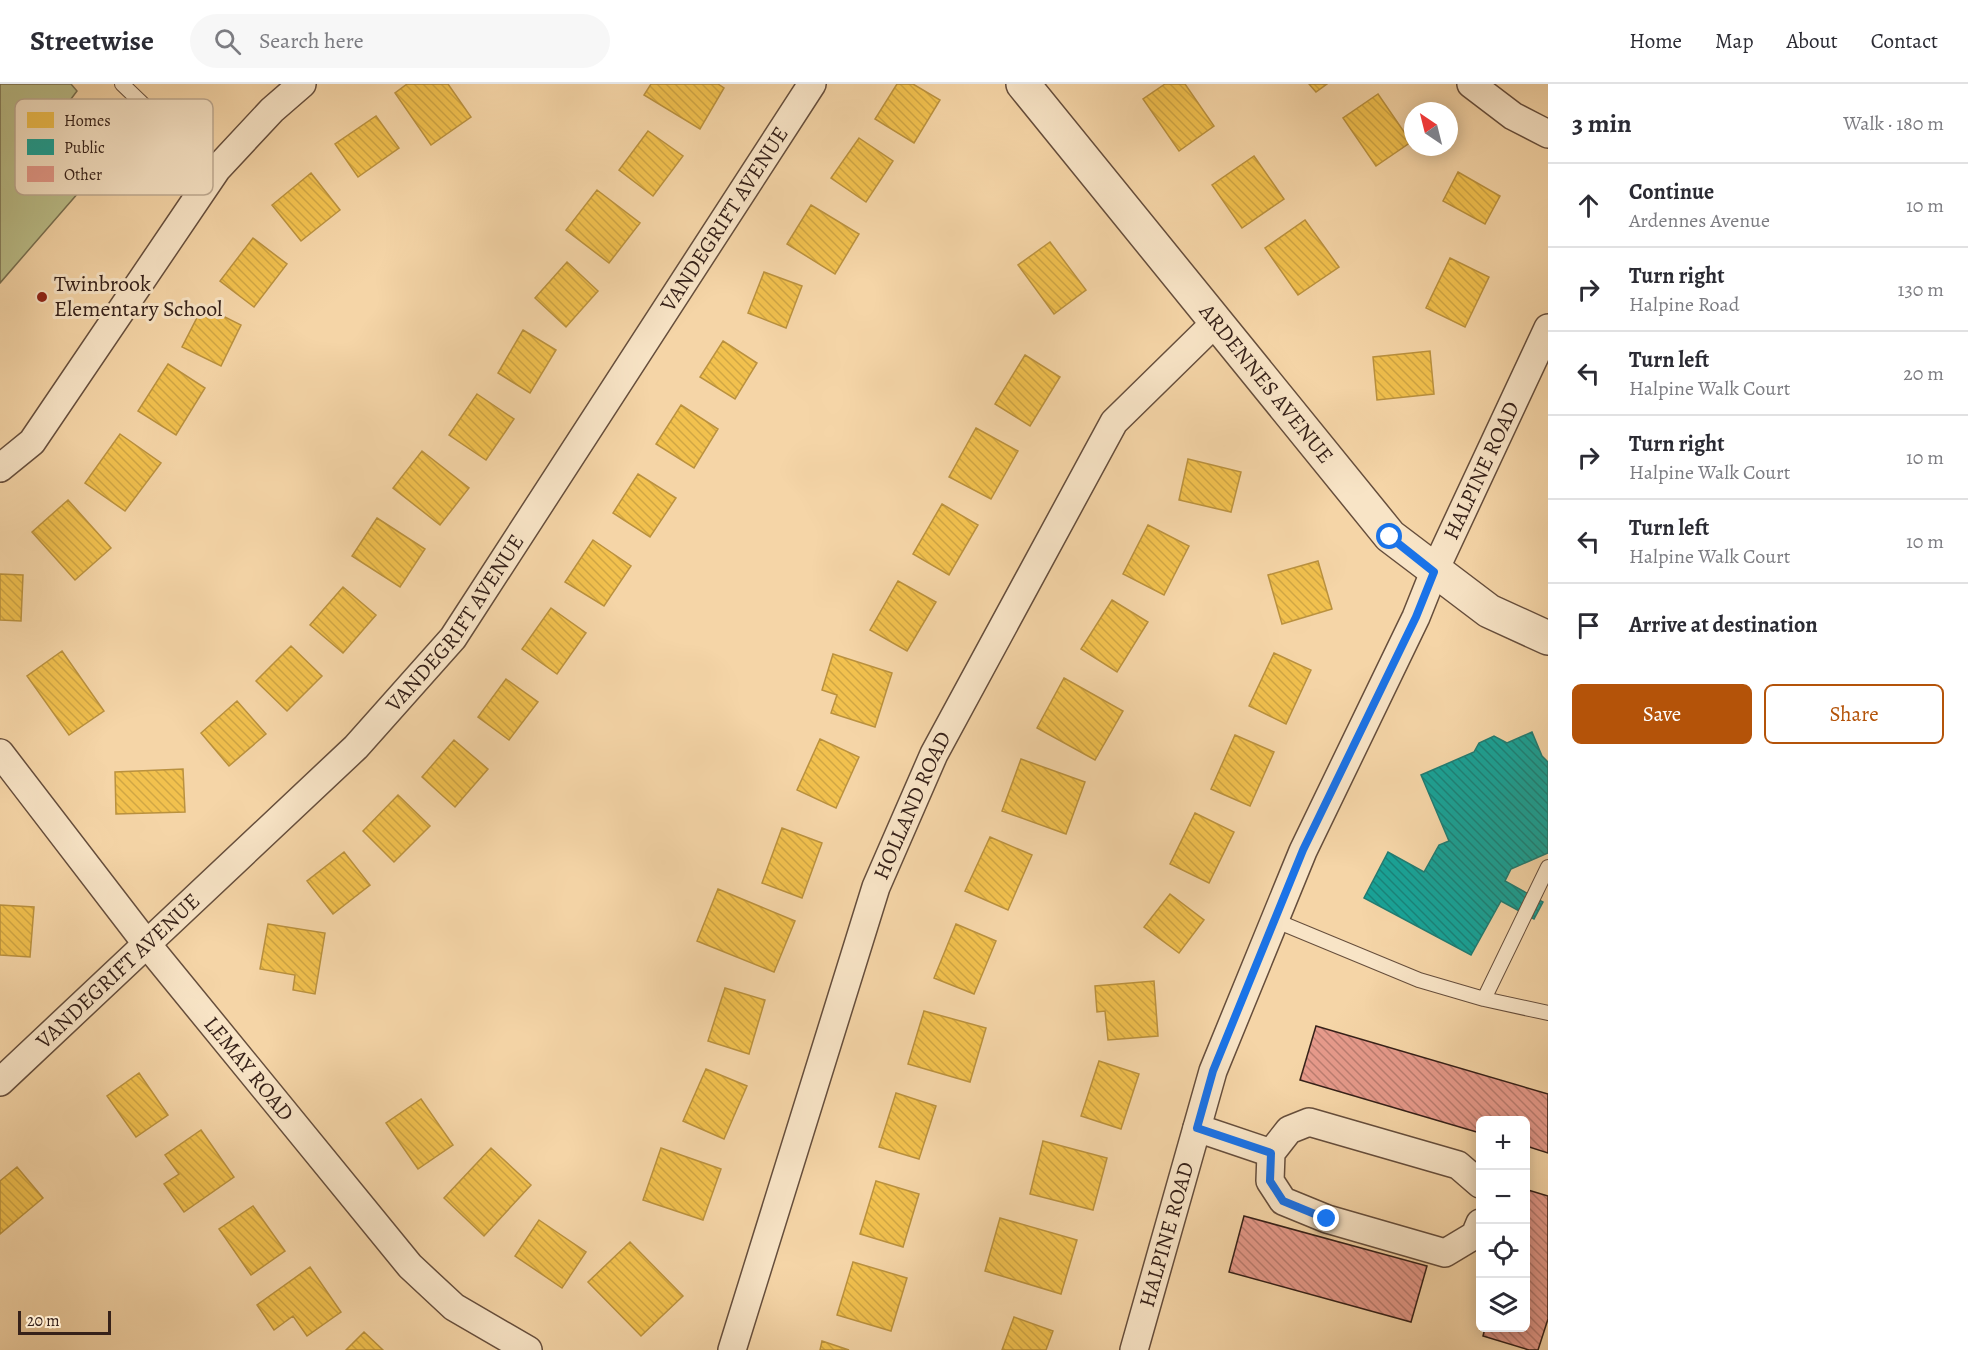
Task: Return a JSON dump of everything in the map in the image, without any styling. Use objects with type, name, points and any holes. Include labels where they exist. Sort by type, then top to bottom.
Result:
[{"type":"street","points":[[213,176],[272,110],[302,84]]},
{"type":"street","name":"VANDEGRIFT AVENUE","points":[[0,1082],[356,747],[453,638],[812,84]]},
{"type":"street","name":"ARDENNES AVENUE","points":[[1023,84],[1363,507],[1390,537],[1489,611],[1548,638]]},
{"type":"street","points":[[1471,84],[1513,116],[1548,134]]},
{"type":"street","points":[[0,468],[33,442],[200,195]]},
{"type":"street","name":"HOLLAND ROAD","points":[[732,1350],[876,887],[934,754],[1114,422],[1216,322]]},
{"type":"street","name":"HALPINE ROAD","points":[[1134,1350],[1213,1071],[1274,920],[1303,850],[1416,617],[1434,572],[1548,328]]},
{"type":"street","name":"LEMAY ROAD","points":[[0,753],[146,943],[410,1266],[454,1307],[528,1350]]},
{"type":"street","points":[[1476,1181],[1458,1165],[1309,1122],[1289,1130],[1271,1153],[1270,1181],[1283,1201],[1327,1219],[1445,1253],[1475,1235],[1480,1224]]},
{"type":"street","points":[[1197,1128],[1271,1153]]},
{"type":"lane","points":[[126,85],[140,99]]},
{"type":"lane","points":[[213,166],[218,169]]},
{"type":"lane","points":[[1485,999],[1548,867]]},
{"type":"lane","points":[[1274,920],[1419,980],[1485,999],[1548,1013]]},
{"type":"green space","points":[[0,84],[71,84],[77,91],[71,99],[15,99],[15,195],[76,195],[0,283]]},
{"type":"building: Homes","points":[[407,84],[448,84],[471,117],[431,145],[395,93]]},
{"type":"building: Homes","points":[[651,84],[718,84],[724,88],[700,129],[644,95]]},
{"type":"building: Homes","points":[[897,84],[913,84],[940,100],[914,143],[875,119]]},
{"type":"building: Homes","points":[[1165,84],[1185,84],[1214,126],[1179,151],[1143,99]]},
{"type":"building: Homes","points":[[1309,84],[1327,84],[1316,92]]},
{"type":"building: Homes","points":[[1378,94],[1404,132],[1404,147],[1376,166],[1343,118]]},
{"type":"building: Homes","points":[[376,116],[399,148],[358,177],[335,144]]},
{"type":"building: Homes","points":[[648,131],[683,156],[653,196],[619,170]]},
{"type":"building: Homes","points":[[859,138],[893,161],[866,202],[831,178]]},
{"type":"building: Homes","points":[[1254,156],[1284,199],[1242,228],[1212,185]]},
{"type":"building: Homes","points":[[1458,172],[1500,196],[1485,224],[1443,201]]},
{"type":"building: Homes","points":[[311,173],[340,210],[301,241],[272,205]]},
{"type":"building: Homes","points":[[597,190],[640,223],[609,263],[566,230]]},
{"type":"building: Homes","points":[[811,205],[859,234],[835,274],[787,244]]},
{"type":"building: Homes","points":[[1305,220],[1339,267],[1298,295],[1265,248]]},
{"type":"building: Homes","points":[[253,238],[287,264],[254,307],[220,281]]},
{"type":"building: Homes","points":[[1050,242],[1086,290],[1054,314],[1018,265]]},
{"type":"building: Homes","points":[[1450,258],[1489,277],[1465,327],[1426,308]]},
{"type":"building: Homes","points":[[567,262],[598,291],[566,327],[535,298]]},
{"type":"building: Homes","points":[[764,272],[802,286],[786,328],[748,313]]},
{"type":"building: Homes","points":[[203,306],[241,325],[221,366],[182,347]]},
{"type":"building: Homes","points":[[523,330],[556,350],[530,393],[498,373]]},
{"type":"building: Homes","points":[[723,341],[757,363],[735,399],[700,377]]},
{"type":"building: Homes","points":[[1430,351],[1434,394],[1377,400],[1373,357]]},
{"type":"building: Homes","points":[[1025,355],[1060,377],[1030,426],[995,404]]},
{"type":"building: Homes","points":[[168,364],[205,388],[176,435],[138,411]]},
{"type":"building: Homes","points":[[477,394],[514,419],[486,460],[449,435]]},
{"type":"building: Homes","points":[[681,405],[718,429],[694,468],[656,444]]},
{"type":"building: Homes","points":[[976,428],[1018,451],[991,499],[949,477]]},
{"type":"building: Homes","points":[[120,434],[161,463],[125,511],[85,483]]},
{"type":"building: Homes","points":[[422,451],[469,488],[440,525],[393,488]]},
{"type":"building: Homes","points":[[1188,459],[1241,472],[1231,512],[1179,500]]},
{"type":"building: Homes","points":[[638,474],[676,498],[650,537],[613,513]]},
{"type":"building: Homes","points":[[68,500],[111,548],[75,580],[32,532]]},
{"type":"building: Homes","points":[[942,504],[978,525],[949,575],[913,554]]},
{"type":"building: Homes","points":[[377,518],[425,549],[400,587],[352,556]]},
{"type":"building: Homes","points":[[1148,525],[1189,546],[1164,595],[1123,574]]},
{"type":"building: Homes","points":[[593,540],[631,566],[604,606],[565,582]]},
{"type":"building: Homes","points":[[1318,561],[1332,609],[1282,624],[1268,575]]},
{"type":"building: Homes","points":[[0,574],[23,575],[21,621],[0,620]]},
{"type":"building: Homes","points":[[898,581],[936,602],[907,651],[870,630]]},
{"type":"building: Homes","points":[[343,587],[376,615],[343,653],[310,625]]},
{"type":"building: Homes","points":[[1112,600],[1148,622],[1117,672],[1081,649]]},
{"type":"building: Homes","points":[[551,608],[586,633],[557,674],[522,649]]},
{"type":"building: Homes","points":[[291,646],[322,676],[287,711],[256,681]]},
{"type":"building: Homes","points":[[62,651],[104,711],[69,735],[27,676]]},
{"type":"building: Homes","points":[[1274,653],[1311,670],[1286,724],[1249,706]]},
{"type":"building: Homes","points":[[833,654],[892,673],[875,727],[831,713],[837,695],[822,690]]},
{"type":"building: Homes","points":[[1064,678],[1123,711],[1095,760],[1037,728]]},
{"type":"building: Homes","points":[[506,679],[538,702],[509,740],[478,717]]},
{"type":"building: Homes","points":[[237,701],[266,734],[229,766],[201,733]]},
{"type":"building: Homes","points":[[1235,735],[1274,752],[1250,806],[1211,789]]},
{"type":"building: Homes","points":[[820,739],[859,757],[836,808],[797,790]]},
{"type":"building: Homes","points":[[454,740],[488,769],[455,807],[422,777]]},
{"type":"building: Homes","points":[[1021,759],[1085,782],[1066,834],[1002,811]]},
{"type":"building: Homes","points":[[183,769],[185,812],[116,814],[115,772]]},
{"type":"building: Homes","points":[[398,795],[430,826],[394,862],[363,831]]},
{"type":"building: Homes","points":[[1195,813],[1234,832],[1209,883],[1170,864]]},
{"type":"building: Homes","points":[[782,828],[822,843],[802,898],[762,883]]},
{"type":"building: Homes","points":[[990,837],[1032,855],[1008,910],[965,891]]},
{"type":"building: Homes","points":[[344,852],[370,885],[333,914],[307,881]]},
{"type":"building: Homes","points":[[718,889],[795,921],[774,972],[697,941]]},
{"type":"building: Homes","points":[[1170,894],[1204,920],[1179,953],[1144,927]]},
{"type":"building: Homes","points":[[0,905],[34,907],[30,957],[0,955]]},
{"type":"building: Homes","points":[[268,924],[325,933],[315,994],[293,990],[295,975],[260,969]]},
{"type":"building: Homes","points":[[956,924],[996,941],[974,994],[934,978]]},
{"type":"building: Homes","points":[[1154,981],[1158,1036],[1108,1040],[1105,1011],[1097,1012],[1095,986]]},
{"type":"building: Homes","points":[[725,988],[765,1000],[749,1054],[708,1041]]},
{"type":"building: Homes","points":[[924,1011],[986,1028],[970,1082],[908,1064]]},
{"type":"building: Homes","points":[[1099,1061],[1139,1074],[1121,1129],[1081,1116]]},
{"type":"building: Homes","points":[[706,1069],[747,1086],[724,1139],[683,1121]]},
{"type":"building: Homes","points":[[139,1073],[168,1115],[136,1137],[107,1096]]},
{"type":"building: Homes","points":[[896,1093],[936,1106],[919,1159],[879,1147]]},
{"type":"building: Homes","points":[[421,1099],[453,1145],[418,1169],[386,1123]]},
{"type":"building: Homes","points":[[201,1130],[234,1177],[184,1212],[164,1184],[179,1174],[165,1155]]},
{"type":"building: Homes","points":[[1043,1141],[1107,1158],[1093,1210],[1030,1194]]},
{"type":"building: Homes","points":[[491,1148],[531,1185],[484,1236],[444,1198]]},
{"type":"building: Homes","points":[[661,1148],[721,1169],[703,1220],[643,1200]]},
{"type":"building: Homes","points":[[17,1167],[43,1198],[0,1234],[0,1181]]},
{"type":"building: Homes","points":[[876,1181],[919,1194],[903,1247],[860,1234]]},
{"type":"building: Homes","points":[[253,1206],[285,1251],[251,1275],[219,1229]]},
{"type":"building: Homes","points":[[1000,1218],[1077,1240],[1061,1294],[985,1271]]},
{"type":"building: Homes","points":[[539,1220],[586,1252],[562,1288],[515,1256]]},
{"type":"building: Homes","points":[[630,1242],[683,1296],[641,1336],[588,1282]]},
{"type":"building: Homes","points":[[853,1262],[907,1278],[891,1331],[837,1315]]},
{"type":"building: Homes","points":[[310,1267],[341,1312],[307,1336],[293,1316],[274,1330],[257,1305]]},
{"type":"building: Homes","points":[[1014,1317],[1053,1331],[1046,1350],[1002,1350]]},
{"type":"building: Homes","points":[[364,1332],[383,1350],[346,1350]]},
{"type":"building: Homes","points":[[822,1341],[849,1350],[820,1350]]},
{"type":"building: Public","points":[[1532,732],[1542,756],[1548,762],[1548,853],[1511,869],[1505,881],[1543,902],[1534,919],[1501,901],[1471,955],[1364,898],[1388,852],[1424,872],[1439,845],[1449,841],[1421,775],[1474,752],[1479,743],[1494,736],[1507,743]]},
{"type":"building: Other","points":[[1316,1026],[1548,1094],[1548,1153],[1530,1147],[1530,1116],[1476,1116],[1476,1132],[1300,1080]]},
{"type":"building: Other","points":[[1530,1191],[1548,1196],[1548,1319],[1538,1350],[1529,1350],[1483,1336],[1484,1332],[1530,1332]]},
{"type":"building: Other","points":[[1244,1216],[1427,1266],[1411,1322],[1229,1272]]},
{"type":"place","name":"Twinbrook Elementary School","points":[[42,297]]},
{"type":"route","points":[[1327,1219],[1283,1201],[1270,1181],[1271,1153],[1197,1128],[1213,1071],[1303,850],[1416,617],[1434,572],[1390,537]]}]
